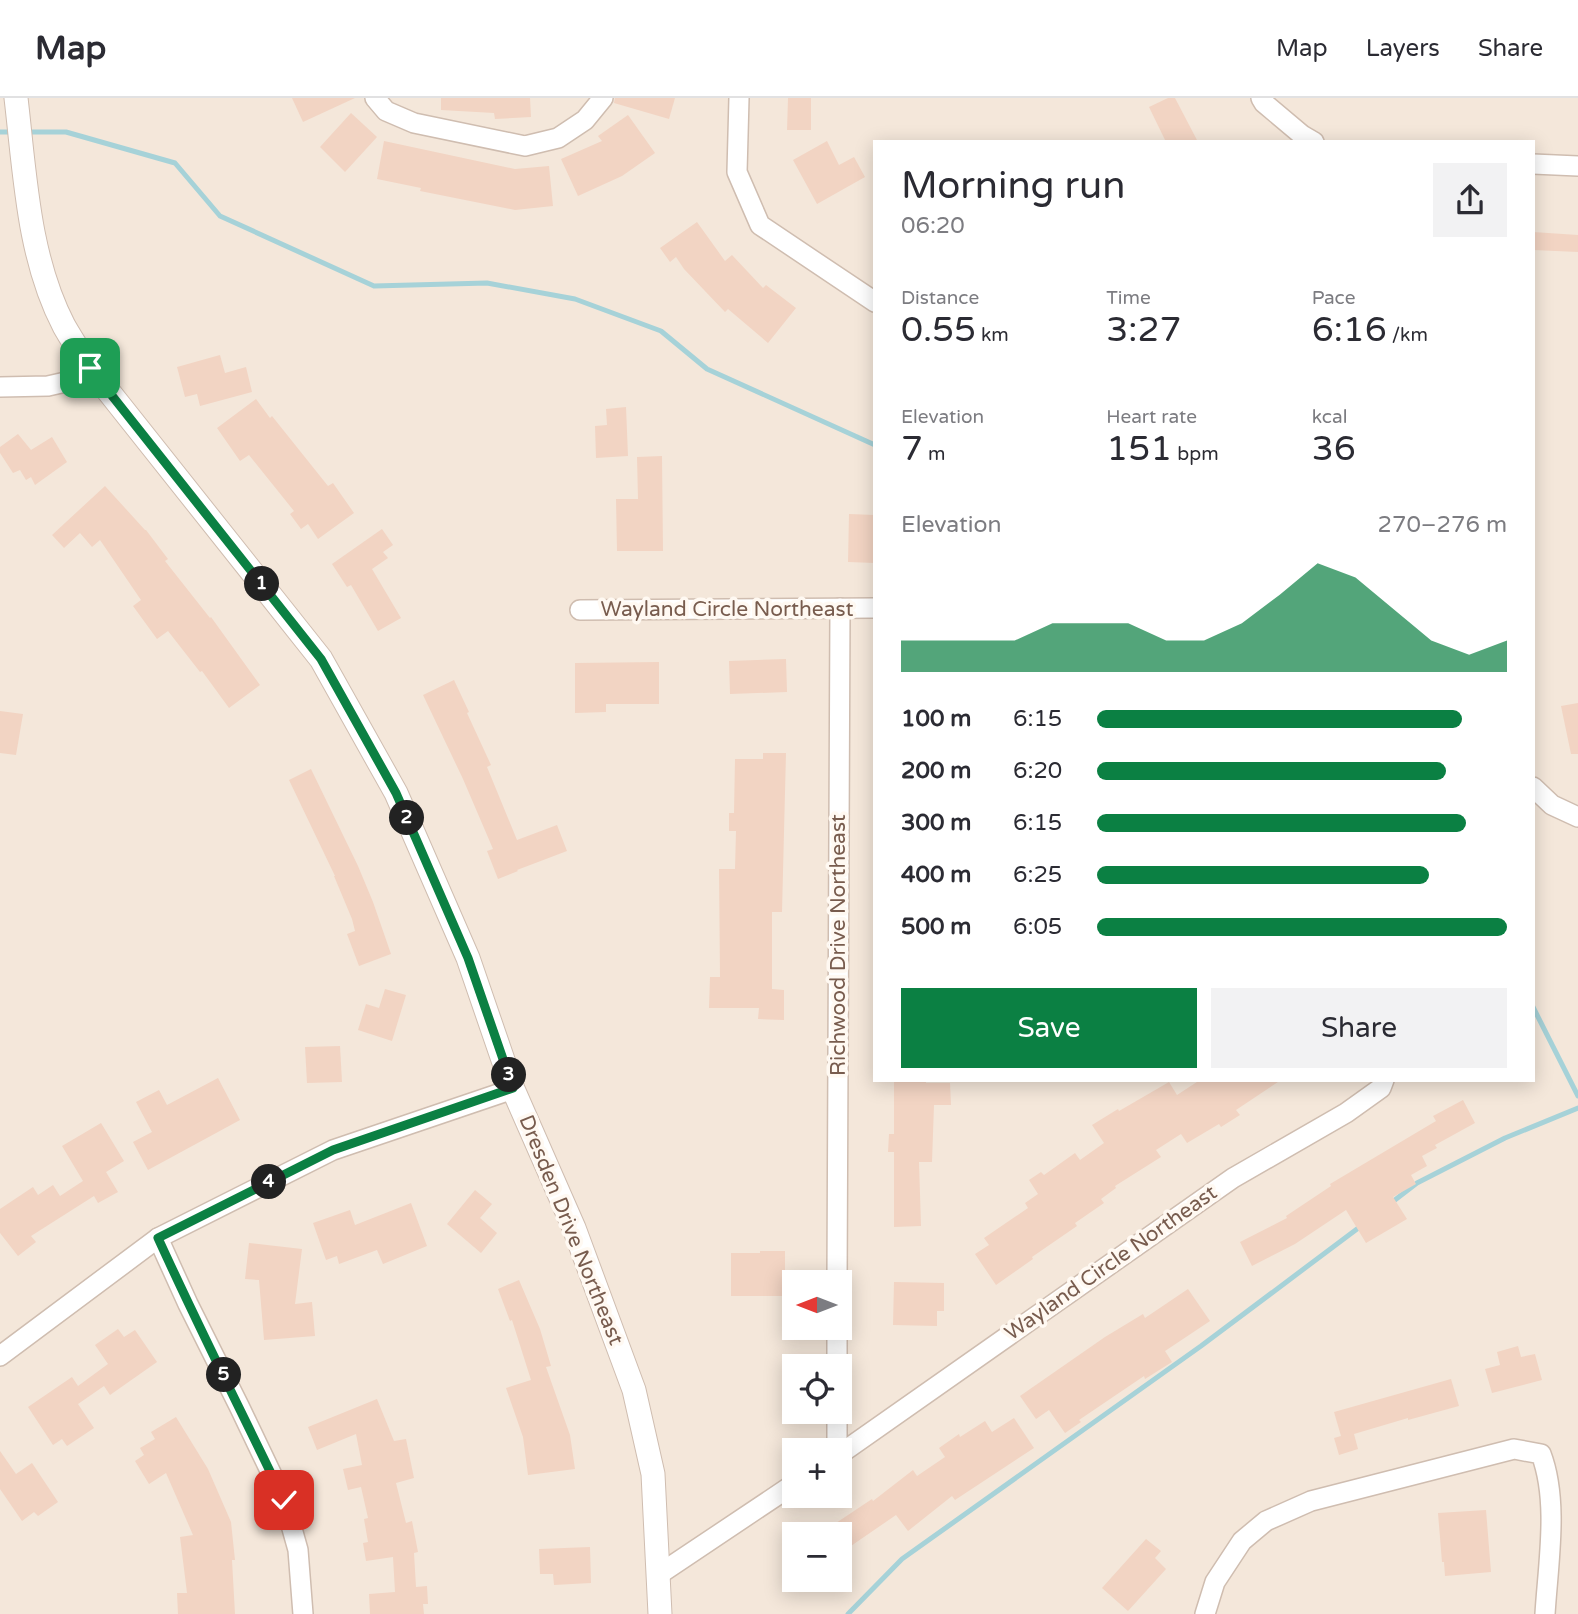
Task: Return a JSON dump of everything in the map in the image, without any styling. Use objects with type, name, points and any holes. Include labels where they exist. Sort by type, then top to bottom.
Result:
[{"type":"street","name":"Dresden Drive Northeast","points":[[16,98],[37,254],[64,325],[90,368],[321,659],[396,793],[468,958],[513,1088],[574,1228],[634,1390],[653,1474],[660,1614]]},
{"type":"street","points":[[375,98],[386,111],[414,123],[525,146],[558,138],[585,120],[603,98]]},
{"type":"street","points":[[738,98],[737,172],[760,225],[873,301]]},
{"type":"street","points":[[1261,98],[1311,140]]},
{"type":"street","points":[[1535,164],[1578,166]]},
{"type":"street","points":[[0,387],[48,386],[70,381],[90,368]]},
{"type":"street","name":"Richwood Drive Northeast","points":[[837,1270],[840,608]]},
{"type":"street","name":"Wayland Circle Northeast","points":[[580,610],[873,608]]},
{"type":"street","points":[[1535,789],[1552,805],[1578,817]]},
{"type":"street","name":"Wayland Circle Northeast","points":[[852,1443],[1233,1178],[1346,1113],[1381,1088],[1383,1082]]},
{"type":"street","points":[[0,1356],[158,1238],[333,1150],[513,1088]]},
{"type":"street","points":[[158,1238],[284,1500],[299,1550],[303,1614]]},
{"type":"street","points":[[1205,1614],[1215,1582],[1242,1541],[1266,1521],[1311,1501],[1514,1449],[1541,1454],[1547,1471],[1551,1513],[1545,1614]]},
{"type":"street","points":[[658,1575],[782,1492]]},
{"type":"shaded area","points":[[0,98],[1578,98],[1578,1614],[0,1614]]},
{"type":"building","points":[[292,98],[355,98],[303,122]]},
{"type":"building","points":[[441,98],[530,98],[531,117],[495,119],[494,113],[441,110]]},
{"type":"building","points":[[615,98],[675,98],[669,119],[614,103]]},
{"type":"building","points":[[788,98],[811,98],[811,130],[787,130]]},
{"type":"building","points":[[1168,98],[1175,98],[1197,140],[1165,140],[1149,107]]},
{"type":"building","points":[[351,113],[377,137],[345,172],[320,147]]},
{"type":"building","points":[[628,115],[655,153],[622,176],[578,196],[561,159],[602,141],[598,136]]},
{"type":"building","points":[[384,141],[515,169],[549,166],[553,206],[515,210],[420,191],[421,188],[377,179]]},
{"type":"building","points":[[827,141],[839,165],[854,157],[865,177],[817,204],[793,160]]},
{"type":"building","points":[[697,222],[725,261],[732,255],[763,288],[766,285],[796,308],[768,343],[728,309],[725,312],[676,257],[670,262],[660,248]]},
{"type":"building","points":[[1535,232],[1578,235],[1578,252],[1535,250]]},
{"type":"building","points":[[220,355],[225,373],[246,367],[252,392],[200,406],[197,394],[185,397],[177,367]]},
{"type":"building","points":[[256,399],[328,486],[333,483],[354,513],[318,539],[308,524],[301,529],[290,514],[294,511],[249,455],[240,461],[217,428]]},
{"type":"building","points":[[626,407],[628,456],[596,458],[595,426],[607,425],[606,409]]},
{"type":"building","points":[[18,434],[31,450],[52,437],[67,462],[35,485],[31,477],[26,480],[20,470],[13,473],[0,453],[0,447]]},
{"type":"building","points":[[662,456],[663,551],[617,551],[616,499],[638,499],[637,457]]},
{"type":"building","points":[[105,486],[146,530],[168,559],[165,561],[211,617],[260,685],[229,708],[168,631],[157,639],[133,606],[141,600],[100,540],[92,547],[80,533],[64,548],[52,535]]},
{"type":"building","points":[[849,514],[873,515],[873,563],[848,562]]},
{"type":"building","points":[[382,529],[393,545],[383,552],[388,558],[372,569],[401,618],[378,631],[351,585],[347,587],[332,564]]},
{"type":"building","points":[[786,659],[787,692],[730,694],[729,661]]},
{"type":"building","points":[[659,662],[659,704],[606,704],[606,712],[575,713],[575,663]]},
{"type":"building","points":[[454,680],[491,765],[487,767],[517,840],[557,825],[567,851],[498,879],[487,851],[493,849],[423,695]]},
{"type":"building","points":[[1578,703],[1578,754],[1571,754],[1561,706]]},
{"type":"building","points":[[0,711],[23,714],[16,755],[0,753]]},
{"type":"building","points":[[763,753],[786,753],[782,912],[772,912],[772,989],[784,990],[784,1020],[758,1019],[759,1008],[709,1008],[710,977],[720,977],[719,869],[735,869],[736,831],[729,831],[729,813],[734,813],[735,759],[763,759]]},
{"type":"building","points":[[311,769],[358,866],[391,954],[359,966],[347,934],[355,931],[352,919],[335,876],[289,780]]},
{"type":"building","points":[[385,989],[406,995],[392,1041],[358,1030],[366,1004],[379,1008]]},
{"type":"building","points":[[340,1046],[342,1082],[307,1083],[305,1047]]},
{"type":"building","points":[[218,1078],[240,1120],[148,1170],[133,1142],[152,1132],[136,1102],[159,1090],[167,1105]]},
{"type":"building","points":[[894,1082],[950,1083],[951,1105],[934,1105],[932,1162],[919,1162],[921,1226],[894,1227],[894,1152],[888,1152],[889,1134],[894,1134]]},
{"type":"building","points":[[1169,1082],[1177,1095],[1197,1082],[1278,1082],[1236,1110],[1240,1115],[1221,1127],[1219,1124],[1187,1143],[1181,1134],[1156,1150],[1161,1157],[1115,1186],[1116,1188],[1101,1199],[1104,1203],[1075,1223],[1077,1226],[996,1285],[975,1254],[989,1245],[984,1238],[1028,1208],[1025,1203],[1038,1194],[1029,1180],[1041,1172],[1044,1175],[1075,1153],[1080,1160],[1104,1143],[1092,1125],[1118,1109],[1119,1111]]},
{"type":"building","points":[[1463,1100],[1475,1123],[1435,1145],[1437,1148],[1422,1156],[1427,1166],[1411,1175],[1416,1184],[1393,1197],[1407,1219],[1366,1243],[1346,1210],[1295,1244],[1252,1266],[1240,1242],[1287,1218],[1286,1216],[1331,1186],[1330,1184],[1436,1121],[1433,1116]]},
{"type":"building","points":[[101,1123],[124,1161],[106,1172],[118,1192],[98,1203],[94,1196],[31,1236],[36,1242],[18,1256],[0,1233],[0,1209],[33,1187],[38,1195],[53,1185],[60,1196],[83,1181],[62,1146]]},
{"type":"building","points":[[475,1190],[492,1204],[480,1218],[497,1233],[481,1253],[447,1224]]},
{"type":"building","points":[[411,1203],[427,1246],[383,1264],[377,1250],[339,1264],[337,1256],[326,1260],[313,1223],[350,1210],[355,1225]]},
{"type":"building","points":[[249,1243],[302,1249],[295,1304],[312,1302],[315,1336],[264,1340],[259,1280],[245,1279]]},
{"type":"building","points":[[785,1251],[782,1296],[731,1296],[731,1253]]},
{"type":"building","points":[[519,1280],[540,1329],[551,1366],[546,1367],[570,1435],[575,1469],[528,1475],[523,1437],[506,1388],[531,1380],[512,1320],[510,1321],[498,1289]]},
{"type":"building","points":[[894,1282],[944,1283],[944,1311],[937,1311],[937,1326],[893,1325]]},
{"type":"building","points":[[1188,1289],[1210,1321],[1165,1351],[1172,1362],[1145,1379],[1144,1376],[1079,1420],[1081,1422],[1065,1433],[1049,1410],[1036,1419],[1020,1396],[1105,1337],[1143,1314],[1145,1318]]},
{"type":"building","points":[[118,1329],[124,1337],[135,1330],[157,1362],[110,1395],[104,1386],[78,1404],[94,1428],[67,1446],[62,1439],[53,1445],[28,1407],[72,1377],[78,1386],[108,1364],[95,1345]]},
{"type":"building","points":[[1518,1346],[1521,1357],[1535,1354],[1542,1380],[1492,1393],[1485,1369],[1500,1365],[1497,1352]]},
{"type":"building","points":[[1451,1379],[1459,1406],[1354,1434],[1358,1449],[1339,1455],[1334,1438],[1341,1436],[1334,1412]]},
{"type":"building","points":[[377,1399],[394,1441],[406,1439],[414,1478],[396,1483],[406,1523],[412,1521],[418,1552],[414,1553],[416,1587],[427,1586],[428,1604],[423,1604],[424,1614],[370,1614],[369,1594],[395,1592],[393,1557],[366,1561],[363,1543],[368,1542],[364,1519],[368,1518],[361,1487],[348,1490],[343,1469],[362,1465],[356,1434],[317,1450],[308,1427]]},
{"type":"building","points":[[176,1417],[208,1469],[231,1522],[235,1560],[232,1560],[235,1614],[178,1614],[177,1593],[187,1593],[180,1537],[193,1535],[166,1473],[149,1484],[135,1461],[144,1455],[140,1448],[155,1439],[151,1432]]},
{"type":"building","points":[[1014,1418],[1034,1448],[955,1500],[952,1496],[908,1531],[896,1515],[852,1545],[852,1522],[838,1522],[872,1499],[873,1501],[913,1470],[917,1476],[945,1457],[939,1448],[959,1434],[960,1437],[985,1421],[992,1432]]},
{"type":"building","points":[[0,1451],[16,1474],[32,1463],[58,1502],[38,1516],[34,1512],[22,1521],[0,1489]]},
{"type":"building","points":[[1486,1510],[1491,1572],[1445,1576],[1438,1513]]},
{"type":"building","points":[[1146,1539],[1161,1551],[1155,1558],[1166,1569],[1128,1611],[1102,1588]]},
{"type":"building","points":[[590,1547],[591,1583],[554,1585],[553,1574],[540,1574],[539,1549]]},
{"type":"waterway","points":[[0,132],[15,132]]},
{"type":"waterway","points":[[25,132],[66,132],[175,163],[220,216],[374,286],[487,283],[575,299],[661,331],[707,369],[873,444]]},
{"type":"waterway","points":[[1535,1011],[1578,1096]]},
{"type":"waterway","points":[[1391,1203],[1417,1183],[1505,1138],[1578,1108]]},
{"type":"waterway","points":[[848,1614],[902,1559],[1201,1346],[1361,1226]]},
{"type":"route","points":[[90,368],[321,659],[396,793],[468,958],[513,1088],[333,1150],[158,1238],[284,1500]]}]
